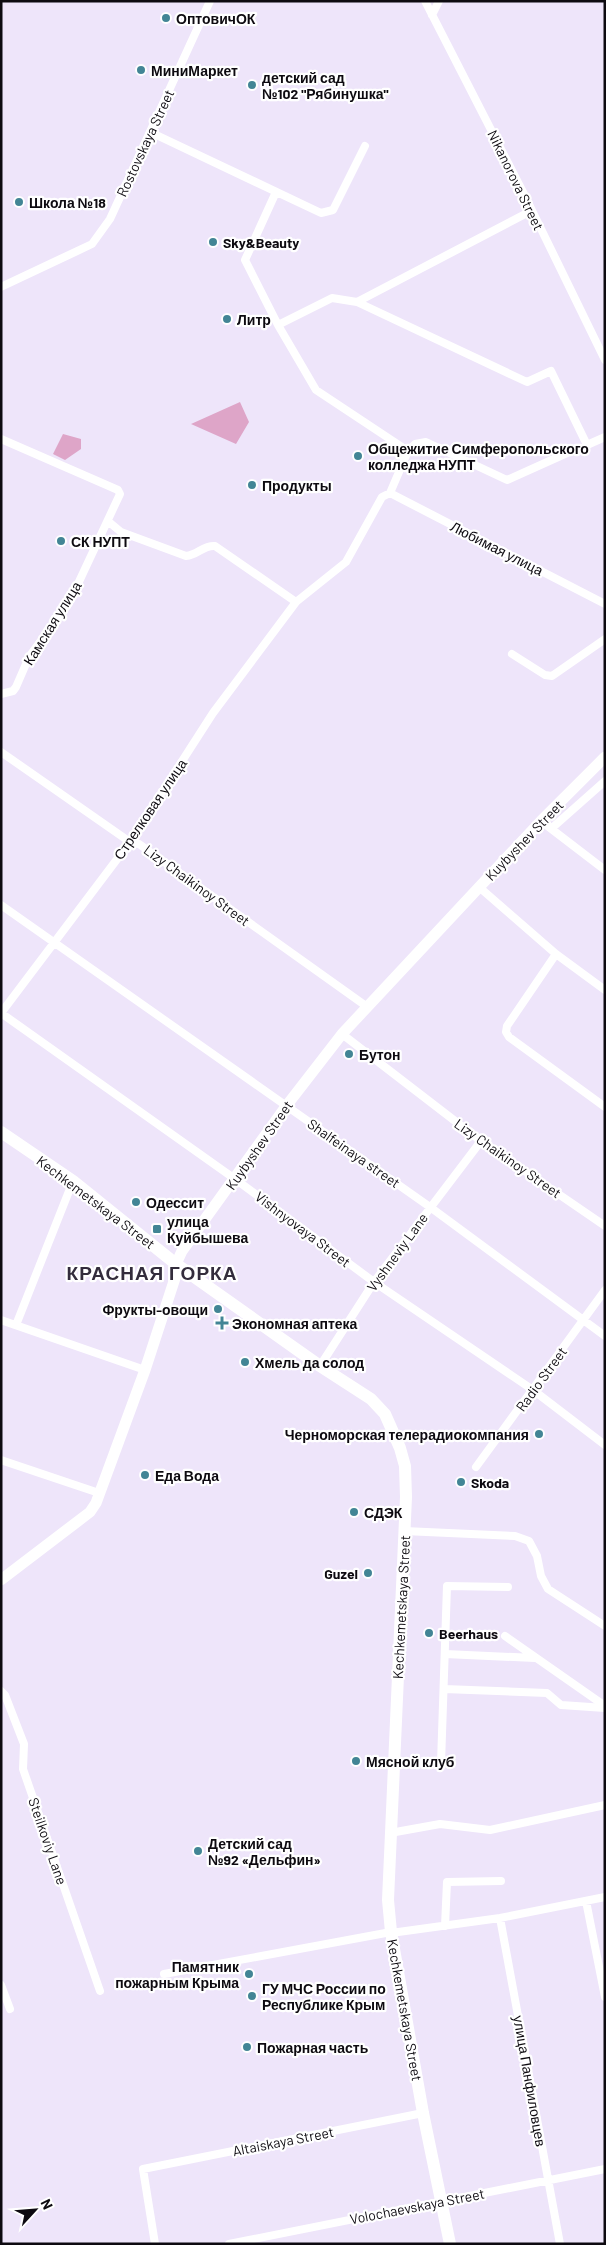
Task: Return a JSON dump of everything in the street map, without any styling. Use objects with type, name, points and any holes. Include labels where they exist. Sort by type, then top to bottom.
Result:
[{"type":"main road","name":"Kuybyshev Street","points":[[1,1580],[90,1512],[99,1493],[144,1370],[177,1272],[176,1264],[182,1251],[287,1105],[366,1006],[541,821],[605,757]]},
{"type":"main road","name":"Kechkemetskaya Street","points":[[1,1132],[72,1181],[176,1264],[320,1366],[371,1399],[385,1414],[394,1431],[404,1466],[404,1531],[388,1897],[391,1933],[423,2113],[450,2244]]},
{"type":"street","name":"Rostovskaya Street","points":[[1,288],[92,244],[110,218],[210,1]]},
{"type":"street","name":"Nikanorova Street","points":[[425,1],[605,360]]},
{"type":"street","points":[[432,15],[439,1]]},
{"type":"street","points":[[150,132],[321,213],[333,210],[365,146]]},
{"type":"street","points":[[276,192],[245,260],[278,324],[316,390],[408,451],[415,444],[426,442],[507,480],[576,449]]},
{"type":"street","points":[[357,302],[531,210]]},
{"type":"street","points":[[278,324],[332,298],[357,302],[527,382],[551,371],[587,446],[605,436]]},
{"type":"street","name":"Камская улица","points":[[1,439],[118,490],[120,496],[69,603],[29,657],[13,691],[1,694]]},
{"type":"street","name":"Стрелковая улица","points":[[1,1013],[130,842],[213,713],[296,602],[346,562],[382,497],[390,493],[408,451]]},
{"type":"street","name":"Любимая улица","points":[[390,493],[605,604]]},
{"type":"street","points":[[109,522],[121,532],[186,556],[197,553],[208,546],[215,546],[296,602]]},
{"type":"street","points":[[512,654],[546,675],[552,676],[605,639]]},
{"type":"street","name":"Lizy Chaikinoy Street","points":[[1,752],[130,842],[139,844],[366,1006]]},
{"type":"street","points":[[552,828],[605,781]]},
{"type":"street","points":[[541,821],[605,870]]},
{"type":"street","points":[[479,887],[556,954],[605,990]]},
{"type":"street","name":"Shalfeinaya street","points":[[1,905],[430,1207],[605,1336]]},
{"type":"street","points":[[556,954],[507,1026],[506,1032],[509,1037],[605,1107]]},
{"type":"street","name":"Vishnyovaya Street","points":[[1,1013],[235,1179],[374,1282],[533,1390],[605,1445]]},
{"type":"street","name":"Lizy Chaikinoy Street","points":[[342,1034],[481,1141],[605,1226]]},
{"type":"street","name":"Vyshneviy Lane","points":[[320,1366],[374,1282],[481,1141]]},
{"type":"street","points":[[16,1325],[72,1181]]},
{"type":"street","name":"Radio Street","points":[[476,1467],[605,1290]]},
{"type":"street","points":[[1,1320],[144,1370]]},
{"type":"street","points":[[1,1460],[99,1493]]},
{"type":"street","points":[[404,1531],[515,1536],[529,1541],[537,1556],[542,1576],[548,1589],[605,1626]]},
{"type":"street","points":[[441,1763],[447,1586],[508,1587]]},
{"type":"street","points":[[505,1636],[605,1707]]},
{"type":"street","points":[[445,1654],[537,1658]]},
{"type":"street","points":[[444,1689],[547,1693],[560,1704],[605,1707]]},
{"type":"street","name":"Steilkoviy Lane","points":[[3,1695],[24,1744],[23,1769],[100,1991]]},
{"type":"street","points":[[390,1833],[440,1824],[490,1830],[605,1805]]},
{"type":"street","points":[[446,1926],[448,1882],[501,1881]]},
{"type":"street","points":[[164,1974],[391,1933],[500,1918],[605,1897]]},
{"type":"street","points":[[586,1901],[605,1997]]},
{"type":"street","name":"улица Панфиловцев","points":[[500,1918],[560,2244]]},
{"type":"street","points":[[1,1985],[10,2009]]},
{"type":"street","name":"Altaiskaya Street","points":[[155,2244],[142,2169],[423,2113]]},
{"type":"street","name":"Volochaevskaya Street","points":[[229,2244],[605,2169]]},
{"type":"shaded area","points":[[240,402],[249,422],[236,444],[191,424]]},
{"type":"shaded area","points":[[63,434],[81,439],[81,449],[65,460],[53,454]]},
{"type":"place","name":"ОптовичОК","points":[[166,18]]},
{"type":"place","name":"МиниМаркет","points":[[141,70]]},
{"type":"place","name":"детский сад №102 \"Рябинушка\"","points":[[252,85]]},
{"type":"place","name":"Школа №18","points":[[19,202]]},
{"type":"place","name":"Sky&Beauty","points":[[213,242]]},
{"type":"place","name":"Литр","points":[[227,319]]},
{"type":"place","name":"Общежитие Симферопольского колледжа НУПТ","points":[[358,456]]},
{"type":"place","name":"Продукты","points":[[252,485]]},
{"type":"place","name":"СК НУПТ","points":[[61,541]]},
{"type":"place","name":"Бутон","points":[[349,1054]]},
{"type":"place","name":"Одессит","points":[[136,1202]]},
{"type":"place","name":"улица Куйбышева","points":[[157,1229]]},
{"type":"place","name":"Фрукты-овощи","points":[[218,1309]]},
{"type":"place","name":"Экономная аптека","points":[[222,1323]]},
{"type":"place","name":"Хмель да солод","points":[[245,1362]]},
{"type":"place","name":"Черноморская телерадиокомпания","points":[[539,1434]]},
{"type":"place","name":"Еда Вода","points":[[145,1475]]},
{"type":"place","name":"Skoda","points":[[461,1482]]},
{"type":"place","name":"СДЭК","points":[[354,1512]]},
{"type":"place","name":"Guzel","points":[[368,1573]]},
{"type":"place","name":"Beerhaus","points":[[429,1633]]},
{"type":"place","name":"Мясной клуб","points":[[356,1761]]},
{"type":"place","name":"Детский сад №92 «Дельфин»","points":[[198,1851]]},
{"type":"place","name":"Памятник пожарным Крыма","points":[[249,1974]]},
{"type":"place","name":"ГУ МЧС России по Республике Крым","points":[[252,1996]]},
{"type":"place","name":"Пожарная часть","points":[[247,2047]]},
{"type":"district","name":"КРАСНАЯ ГОРКА","points":[[152,1272]]}]
